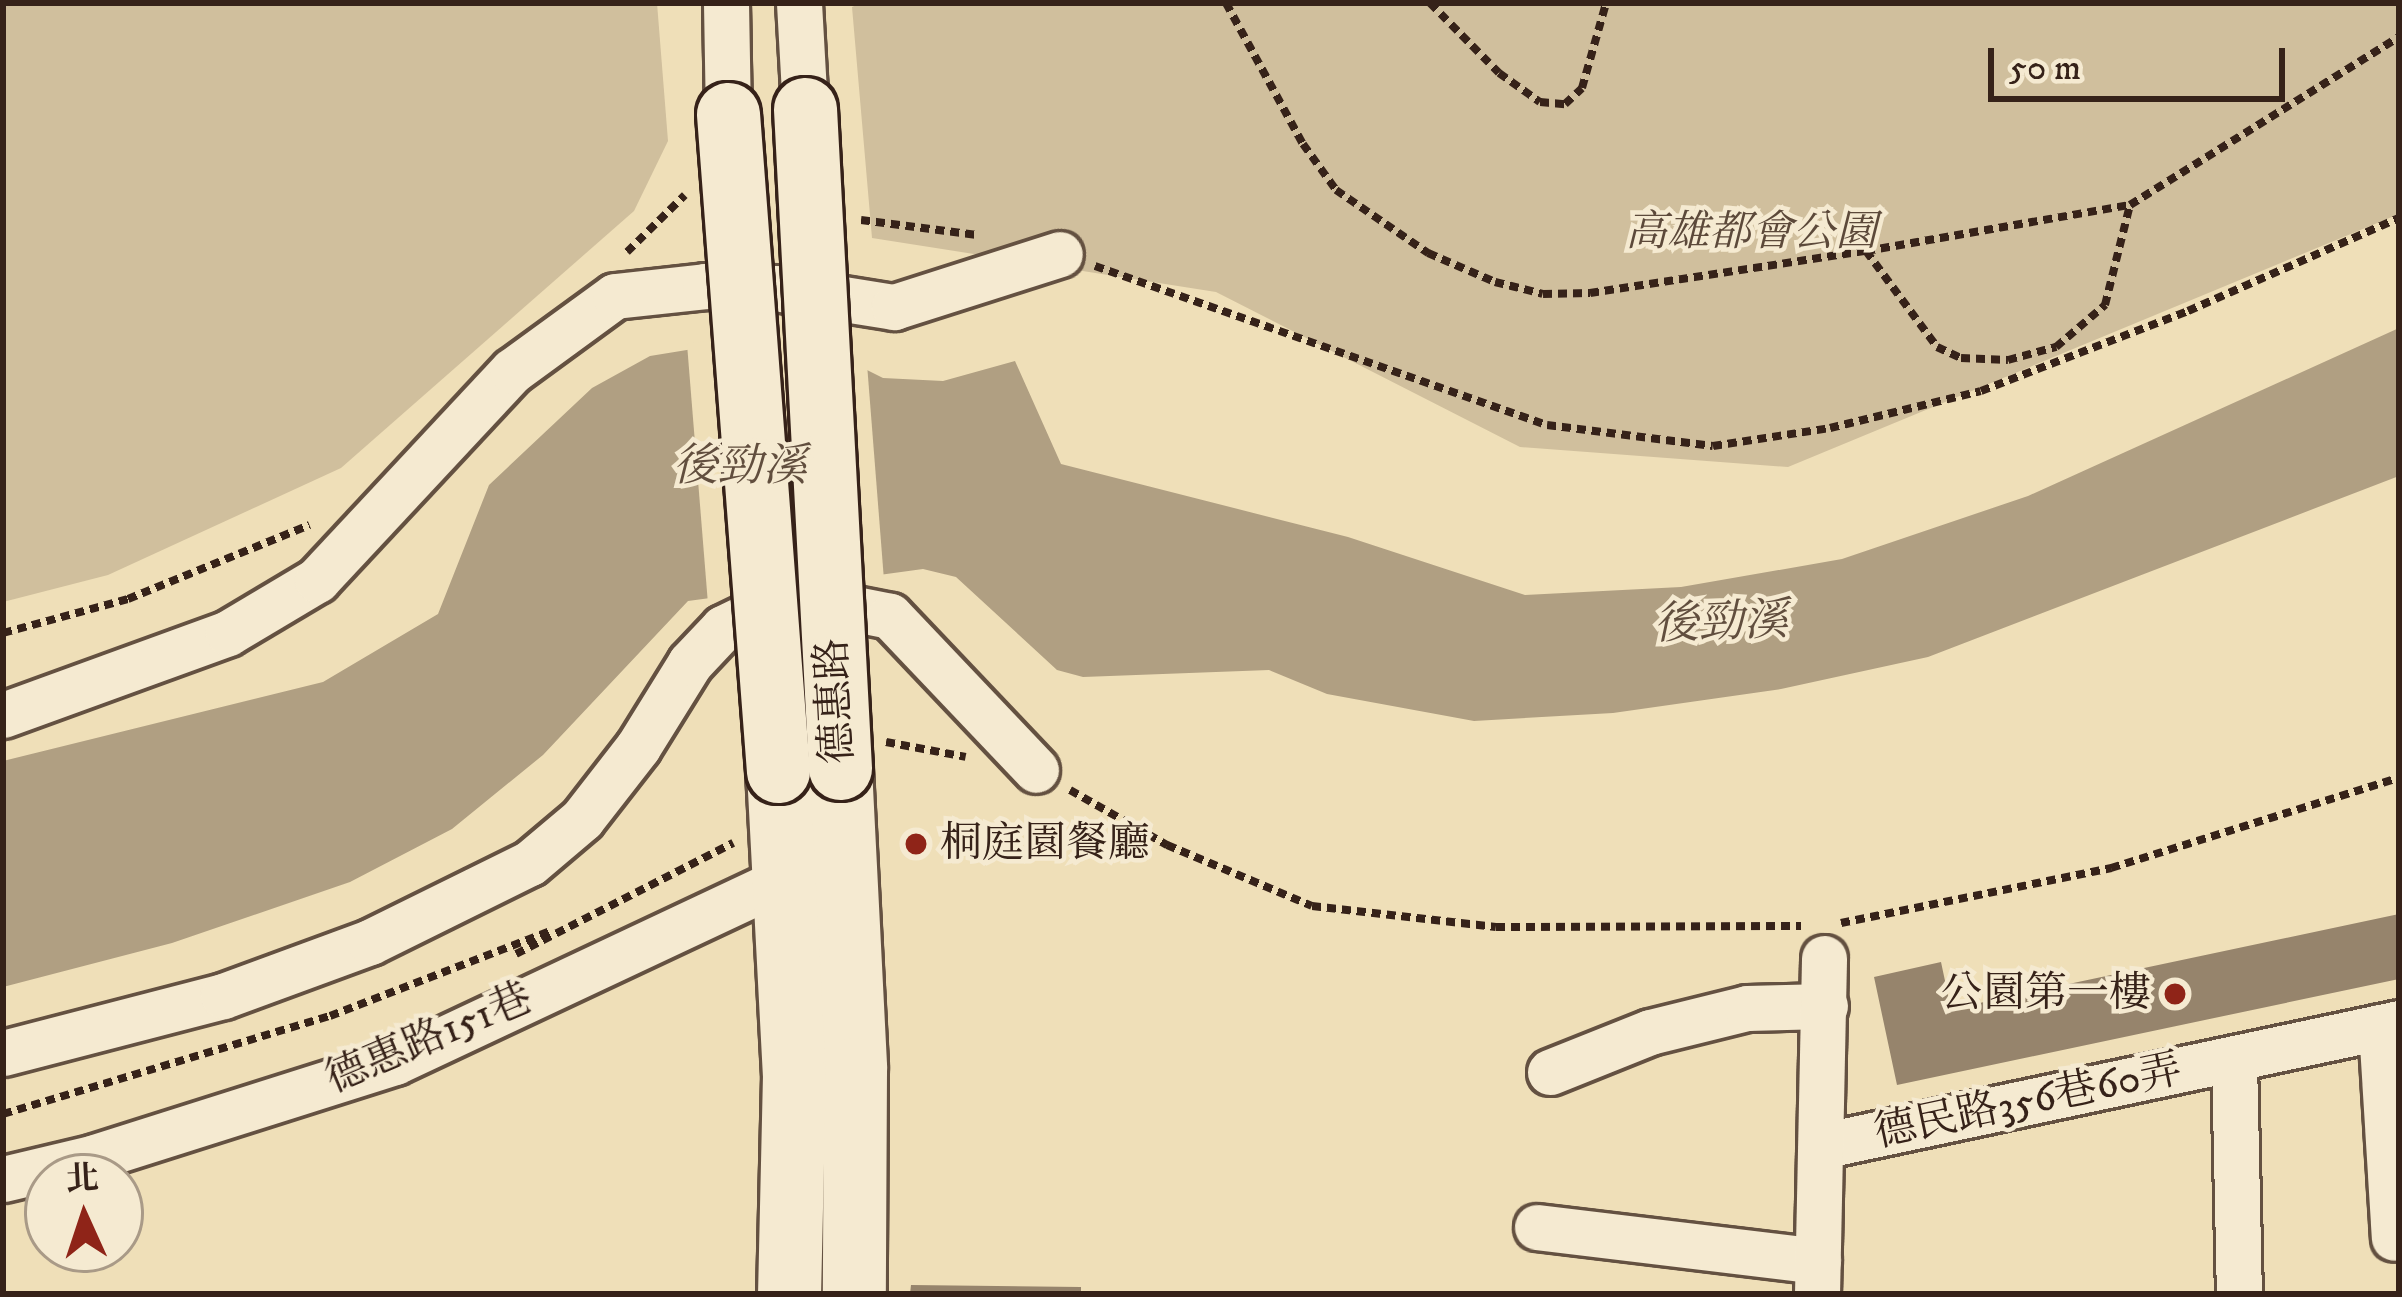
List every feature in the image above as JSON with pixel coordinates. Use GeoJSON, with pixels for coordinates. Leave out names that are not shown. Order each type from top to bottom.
{"type":"FeatureCollection","features":[{"type":"Feature","properties":{"kind":"street"},"geometry":{"type":"LineString","coordinates":[[726,3],[728,114]]}},
{"type":"Feature","properties":{"kind":"street"},"geometry":{"type":"LineString","coordinates":[[799,3],[805,110]]}},
{"type":"Feature","properties":{"kind":"street","name":"德惠路"},"geometry":{"type":"LineString","coordinates":[[805,110],[856,754],[844,877],[855,1070],[854,1294]]}},
{"type":"Feature","properties":{"kind":"street","name":"德惠路"},"geometry":{"type":"LineString","coordinates":[[728,114],[794,1075],[789,1294]]}},
{"type":"Feature","properties":{"kind":"street"},"geometry":{"type":"LineString","coordinates":[[3,716],[228,633],[317,580],[512,371],[615,296],[705,286],[775,288],[894,307],[1060,254]]}},
{"type":"Feature","properties":{"kind":"street"},"geometry":{"type":"LineString","coordinates":[[3,1053],[224,996],[370,942],[530,863],[582,818],[638,747],[690,663],[723,628],[752,614],[820,602],[890,616],[1036,770]]}},
{"type":"Feature","properties":{"kind":"street","name":"德惠路151巷"},"geometry":{"type":"LineString","coordinates":[[3,1179],[95,1157],[394,1062],[780,824],[844,877]]}},
{"type":"Feature","properties":{"kind":"street"},"geometry":{"type":"LineString","coordinates":[[1537,1227],[1818,1278],[1826,942]]}},
{"type":"Feature","properties":{"kind":"street"},"geometry":{"type":"LineString","coordinates":[[1550,1072],[1650,1032],[1747,1007],[1825,1006]]}},
{"type":"Feature","properties":{"kind":"street"},"geometry":{"type":"LineString","coordinates":[[2390,1025],[2394,1238]]}},
{"type":"Feature","properties":{"kind":"street","name":"德民路356巷60弄"},"geometry":{"type":"LineString","coordinates":[[1821,1145],[2390,1025]]}},
{"type":"Feature","properties":{"kind":"street","name":"德民路356巷60弄"},"geometry":{"type":"LineString","coordinates":[[2234,1058],[2239,1294]]}},
{"type":"Feature","properties":{"kind":"path"},"geometry":{"type":"LineString","coordinates":[[1226,3],[1303,144],[1336,190],[1428,253],[1495,282],[1543,294],[1590,292],[1866,251],[2130,205],[2399,37]]}},
{"type":"Feature","properties":{"kind":"path"},"geometry":{"type":"LineString","coordinates":[[1430,3],[1499,73],[1540,102],[1565,104],[1582,88],[1606,3]]}},
{"type":"Feature","properties":{"kind":"path"},"geometry":{"type":"LineString","coordinates":[[621,257],[686,194]]}},
{"type":"Feature","properties":{"kind":"path"},"geometry":{"type":"LineString","coordinates":[[1866,251],[1937,347],[1961,358],[2008,360],[2056,347],[2105,305],[2130,205]]}},
{"type":"Feature","properties":{"kind":"path"},"geometry":{"type":"LineString","coordinates":[[847,218],[980,235]]}},
{"type":"Feature","properties":{"kind":"path"},"geometry":{"type":"LineString","coordinates":[[1060,254],[1547,425],[1712,446],[1830,428],[1982,391],[2188,311],[2399,218]]}},
{"type":"Feature","properties":{"kind":"path"},"geometry":{"type":"LineString","coordinates":[[3,634],[128,599],[320,520]]}},
{"type":"Feature","properties":{"kind":"path"},"geometry":{"type":"LineString","coordinates":[[856,754],[1036,770],[1167,844],[1312,906],[1496,927],[1826,942],[2111,868],[2399,778]]}},
{"type":"Feature","properties":{"kind":"path"},"geometry":{"type":"LineString","coordinates":[[500,963],[780,824]]}},
{"type":"Feature","properties":{"kind":"path"},"geometry":{"type":"LineString","coordinates":[[3,1114],[330,1016],[595,914]]}},
{"type":"Feature","properties":{"kind":"green space"},"geometry":{"type":"Polygon","coordinates":[[[3,3],[657,3],[668,141],[634,211],[341,468],[108,575],[3,602],[3,3]]]}},
{"type":"Feature","properties":{"kind":"green space","name":"高雄都會公園"},"geometry":{"type":"Polygon","coordinates":[[[861,3],[2399,3],[2399,214],[1788,467],[1520,447],[1216,292],[872,238],[852,7],[861,3]]]}},
{"type":"Feature","properties":{"kind":"water","name":"後勁溪"},"geometry":{"type":"Polygon","coordinates":[[[2399,328],[2399,476],[1928,657],[1781,689],[1613,713],[1474,721],[1327,694],[1269,670],[1083,677],[1057,670],[956,577],[923,569],[688,601],[543,755],[452,829],[350,882],[172,943],[3,987],[3,761],[323,682],[438,614],[489,485],[592,388],[650,356],[742,341],[825,349],[883,378],[943,381],[1015,361],[1061,464],[1348,537],[1525,595],[1681,587],[1842,559],[2028,496],[2399,328]]]}},
{"type":"Feature","properties":{"kind":"pier"},"geometry":{"type":"Polygon","coordinates":[[[742,335],[825,343],[867,364],[884,580],[708,604],[687,344],[742,335]]]}},
{"type":"Feature","properties":{"kind":"building","name":"公園第一樓"},"geometry":{"type":"Polygon","coordinates":[[[2399,914],[2399,979],[1897,1085],[1874,977],[1941,962],[1951,1009],[2399,914]]]}},
{"type":"Feature","properties":{"kind":"building"},"geometry":{"type":"Polygon","coordinates":[[[911,1285],[1081,1287],[1081,1294],[910,1294],[911,1285]]]}},
{"type":"Feature","properties":{"kind":"place","name":"桐庭園餐廳"},"geometry":{"type":"Point","coordinates":[916,844]}},
{"type":"Feature","properties":{"kind":"place","name":"公園第一樓"},"geometry":{"type":"Point","coordinates":[2175,994]}}]}
